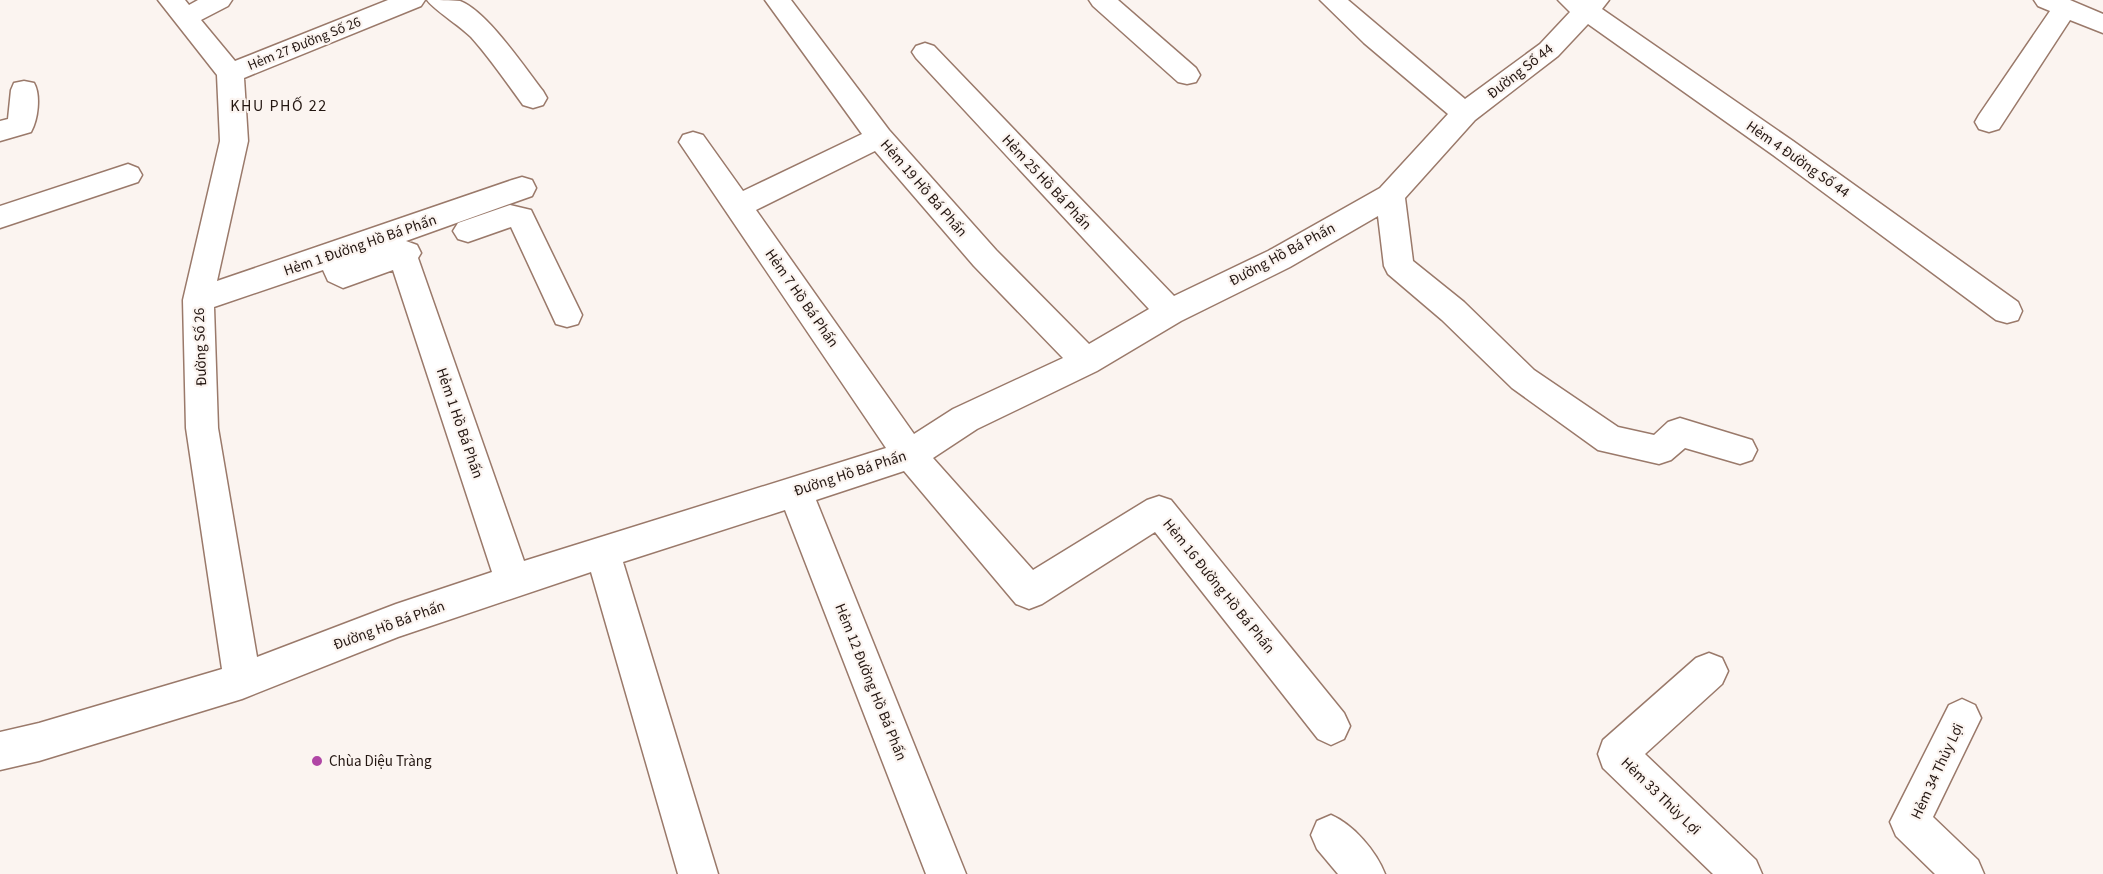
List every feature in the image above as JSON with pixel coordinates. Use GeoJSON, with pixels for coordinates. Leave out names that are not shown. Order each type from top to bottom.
{"type":"FeatureCollection","features":[{"type":"Feature","properties":{"kind":"street"},"geometry":{"type":"LineString","coordinates":[[219,0],[178,9],[230,73]]}},
{"type":"Feature","properties":{"kind":"street","name":"Hẻm 27 Đường Số 26"},"geometry":{"type":"LineString","coordinates":[[230,73],[412,0]]}},
{"type":"Feature","properties":{"kind":"street"},"geometry":{"type":"LineString","coordinates":[[440,0],[461,14],[484,37],[533,98]]}},
{"type":"Feature","properties":{"kind":"street","name":"Hẻm 19 Hồ Bá Phấn"},"geometry":{"type":"LineString","coordinates":[[778,0],[879,137],[985,258],[1086,362]]}},
{"type":"Feature","properties":{"kind":"street"},"geometry":{"type":"LineString","coordinates":[[1102,0],[1187,75]]}},
{"type":"Feature","properties":{"kind":"street"},"geometry":{"type":"LineString","coordinates":[[1333,0],[1373,37],[1466,113]]}},
{"type":"Feature","properties":{"kind":"street","name":"Đường Số 44"},"geometry":{"type":"LineString","coordinates":[[1466,113],[1549,50],[1584,4]]}},
{"type":"Feature","properties":{"kind":"street","name":"Hẻm 4 Đường Số 44"},"geometry":{"type":"LineString","coordinates":[[1584,4],[2007,311]]}},
{"type":"Feature","properties":{"kind":"street"},"geometry":{"type":"LineString","coordinates":[[1989,122],[2056,4],[2103,24]]}},
{"type":"Feature","properties":{"kind":"street","name":"Hẻm 25 Hồ Bá Phấn"},"geometry":{"type":"LineString","coordinates":[[925,52],[1170,312]]}},
{"type":"Feature","properties":{"kind":"street","name":"Đường Số 26"},"geometry":{"type":"LineString","coordinates":[[230,73],[234,141],[198,300],[202,428],[242,681]]}},
{"type":"Feature","properties":{"kind":"street"},"geometry":{"type":"LineString","coordinates":[[0,131],[21,125],[24,90]]}},
{"type":"Feature","properties":{"kind":"street","name":"Đường Hồ Bá Phấn"},"geometry":{"type":"LineString","coordinates":[[0,751],[39,742],[242,681],[396,621],[513,581],[910,454],[965,419],[1086,362],[1170,312],[1279,259],[1389,196],[1466,113]]}},
{"type":"Feature","properties":{"kind":"street"},"geometry":{"type":"LineString","coordinates":[[738,206],[879,137]]}},
{"type":"Feature","properties":{"kind":"street","name":"Hẻm 7 Hồ Bá Phấn"},"geometry":{"type":"LineString","coordinates":[[693,141],[910,454]]}},
{"type":"Feature","properties":{"kind":"street"},"geometry":{"type":"LineString","coordinates":[[0,217],[128,175]]}},
{"type":"Feature","properties":{"kind":"street","name":"Hẻm 1 Đường Hồ Bá Phấn"},"geometry":{"type":"LineString","coordinates":[[198,300],[522,188]]}},
{"type":"Feature","properties":{"kind":"street"},"geometry":{"type":"LineString","coordinates":[[1389,196],[1399,266],[1453,311],[1523,379],[1610,440],[1659,450],[1680,432],[1740,450]]}},
{"type":"Feature","properties":{"kind":"street"},"geometry":{"type":"LineString","coordinates":[[332,255],[339,273],[343,276],[500,219],[518,216],[523,220],[567,315]]}},
{"type":"Feature","properties":{"kind":"street","name":"Hẻm 1 Hồ Bá Phấn"},"geometry":{"type":"LineString","coordinates":[[407,266],[513,581]]}},
{"type":"Feature","properties":{"kind":"street","name":"Hẻm 16 Đường Hồ Bá Phấn"},"geometry":{"type":"LineString","coordinates":[[910,454],[1029,592],[1159,511],[1331,726]]}},
{"type":"Feature","properties":{"kind":"street","name":"Hẻm 12 Đường Hồ Bá Phấn"},"geometry":{"type":"LineString","coordinates":[[795,491],[946,874]]}},
{"type":"Feature","properties":{"kind":"street"},"geometry":{"type":"LineString","coordinates":[[602,551],[698,874]]}},
{"type":"Feature","properties":{"kind":"street","name":"Hẻm 33 Thủy Lợi"},"geometry":{"type":"LineString","coordinates":[[1709,671],[1617,754],[1742,874]]}},
{"type":"Feature","properties":{"kind":"street","name":"Hẻm 34 Thủy Lợi"},"geometry":{"type":"LineString","coordinates":[[1962,718],[1910,822],[1964,874]]}},
{"type":"Feature","properties":{"kind":"street"},"geometry":{"type":"LineString","coordinates":[[1331,835],[1365,874]]}},
{"type":"Feature","properties":{"kind":"place","name":"Chùa Diệu Tràng"},"geometry":{"type":"Point","coordinates":[317,761]}},
{"type":"Feature","properties":{"kind":"district","name":"KHU PHỐ 22"},"geometry":{"type":"Point","coordinates":[279,105]}}]}
